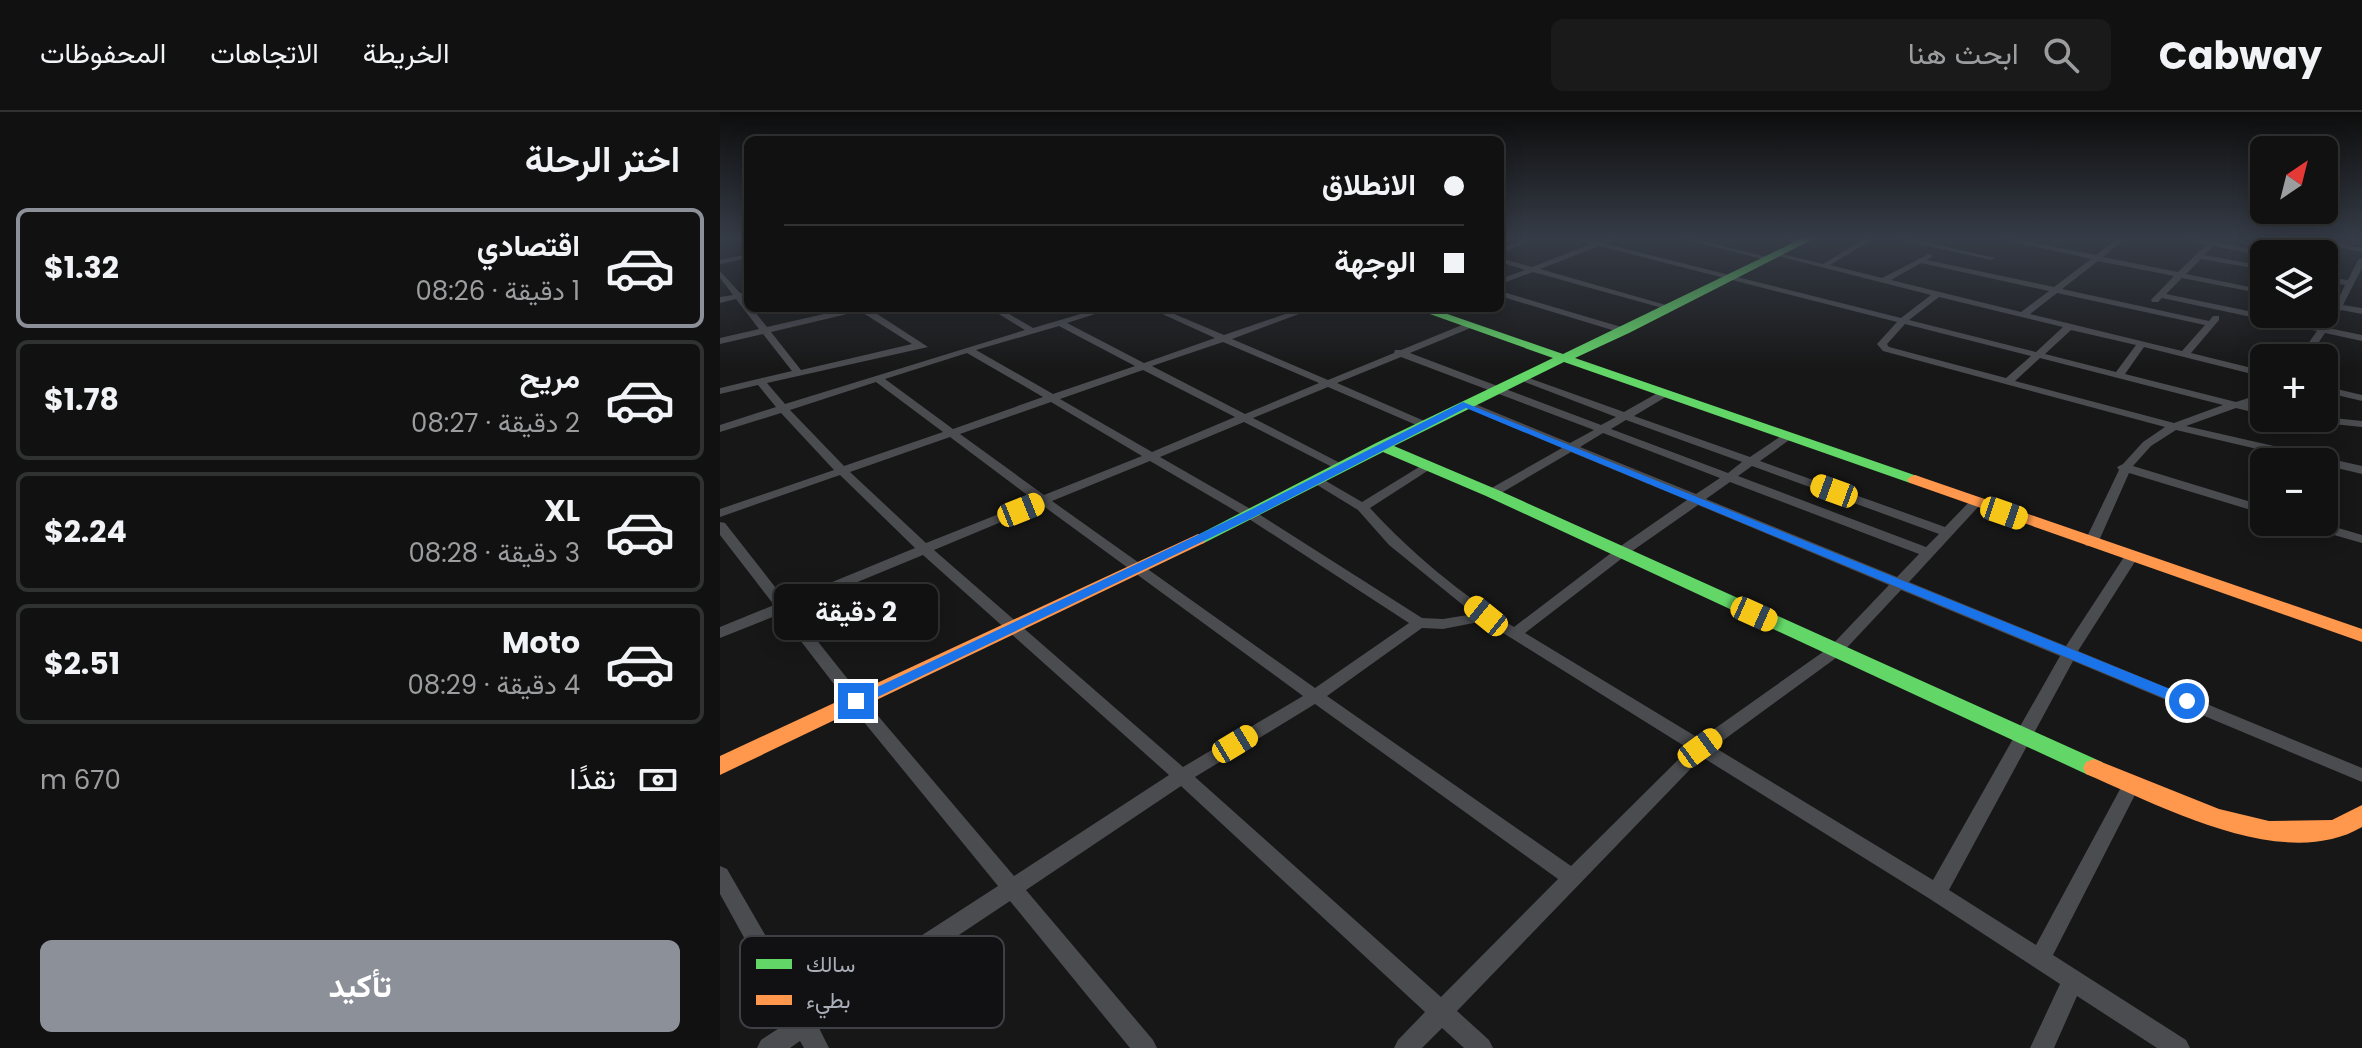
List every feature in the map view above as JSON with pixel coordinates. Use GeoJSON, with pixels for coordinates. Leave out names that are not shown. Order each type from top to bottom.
{"type":"FeatureCollection","features":[{"type":"Feature","properties":{"kind":"main road"},"geometry":{"type":"LineString","coordinates":[[720,766],[1136,569],[1519,378],[1725,282]]}},
{"type":"Feature","properties":{"kind":"main road"},"geometry":{"type":"LineString","coordinates":[[1436,312],[2362,636]]}},
{"type":"Feature","properties":{"kind":"main road"},"geometry":{"type":"LineString","coordinates":[[1381,446],[1492,493],[2131,785],[2215,818],[2269,831],[2336,830],[2362,815]]}},
{"type":"Feature","properties":{"kind":"street"},"geometry":{"type":"LineString","coordinates":[[1573,282],[1670,309]]}},
{"type":"Feature","properties":{"kind":"street"},"geometry":{"type":"LineString","coordinates":[[1748,282],[1905,319],[2250,409]]}},
{"type":"Feature","properties":{"kind":"street"},"geometry":{"type":"LineString","coordinates":[[1886,282],[2250,370]]}},
{"type":"Feature","properties":{"kind":"street"},"geometry":{"type":"LineString","coordinates":[[2016,282],[2211,324]]}},
{"type":"Feature","properties":{"kind":"street"},"geometry":{"type":"LineString","coordinates":[[2023,315],[2065,282]]}},
{"type":"Feature","properties":{"kind":"street"},"geometry":{"type":"LineString","coordinates":[[2145,310],[2172,282]]}},
{"type":"Feature","properties":{"kind":"street"},"geometry":{"type":"LineString","coordinates":[[2212,282],[2250,289]]}},
{"type":"Feature","properties":{"kind":"street"},"geometry":{"type":"LineString","coordinates":[[2341,282],[2349,283],[2338,307],[2362,311]]}},
{"type":"Feature","properties":{"kind":"street"},"geometry":{"type":"LineString","coordinates":[[1939,293],[1905,319],[1882,344],[1886,349],[2172,426],[2362,470]]}},
{"type":"Feature","properties":{"kind":"street"},"geometry":{"type":"LineString","coordinates":[[1504,294],[1625,331]]}},
{"type":"Feature","properties":{"kind":"street"},"geometry":{"type":"LineString","coordinates":[[720,300],[743,295]]}},
{"type":"Feature","properties":{"kind":"street"},"geometry":{"type":"LineString","coordinates":[[2159,295],[2362,338]]}},
{"type":"Feature","properties":{"kind":"street"},"geometry":{"type":"LineString","coordinates":[[2185,354],[2223,309]]}},
{"type":"Feature","properties":{"kind":"street"},"geometry":{"type":"LineString","coordinates":[[753,312],[799,374]]}},
{"type":"Feature","properties":{"kind":"street"},"geometry":{"type":"LineString","coordinates":[[720,341],[845,312]]}},
{"type":"Feature","properties":{"kind":"street"},"geometry":{"type":"LineString","coordinates":[[868,312],[942,357]]}},
{"type":"Feature","properties":{"kind":"street"},"geometry":{"type":"LineString","coordinates":[[1000,312],[1031,330]]}},
{"type":"Feature","properties":{"kind":"street"},"geometry":{"type":"LineString","coordinates":[[720,429],[1087,312]]}},
{"type":"Feature","properties":{"kind":"street"},"geometry":{"type":"LineString","coordinates":[[1162,312],[1425,425]]}},
{"type":"Feature","properties":{"kind":"street"},"geometry":{"type":"LineString","coordinates":[[720,513],[1300,312]]}},
{"type":"Feature","properties":{"kind":"street"},"geometry":{"type":"LineString","coordinates":[[1058,322],[1340,467]]}},
{"type":"Feature","properties":{"kind":"street"},"geometry":{"type":"LineString","coordinates":[[720,633],[1470,325]]}},
{"type":"Feature","properties":{"kind":"street"},"geometry":{"type":"LineString","coordinates":[[2008,382],[2070,326]]}},
{"type":"Feature","properties":{"kind":"street"},"geometry":{"type":"LineString","coordinates":[[2313,344],[2323,330]]}},
{"type":"Feature","properties":{"kind":"street"},"geometry":{"type":"LineString","coordinates":[[2118,376],[2142,344]]}},
{"type":"Feature","properties":{"kind":"street"},"geometry":{"type":"LineString","coordinates":[[720,391],[920,345]]}},
{"type":"Feature","properties":{"kind":"street"},"geometry":{"type":"LineString","coordinates":[[968,349],[1250,514],[1419,623],[1443,624],[1486,616]]}},
{"type":"Feature","properties":{"kind":"street"},"geometry":{"type":"LineString","coordinates":[[1398,352],[1927,552]]}},
{"type":"Feature","properties":{"kind":"street"},"geometry":{"type":"LineString","coordinates":[[877,378],[1136,569],[1574,879]]}},
{"type":"Feature","properties":{"kind":"street"},"geometry":{"type":"LineString","coordinates":[[1519,378],[1946,532]]}},
{"type":"Feature","properties":{"kind":"street"},"geometry":{"type":"LineString","coordinates":[[760,382],[842,472],[925,549],[1182,776],[1481,1048]]}},
{"type":"Feature","properties":{"kind":"street"},"geometry":{"type":"LineString","coordinates":[[2338,392],[2362,398]]}},
{"type":"Feature","properties":{"kind":"street"},"geometry":{"type":"LineString","coordinates":[[1492,493],[1665,393]]}},
{"type":"Feature","properties":{"kind":"street"},"geometry":{"type":"LineString","coordinates":[[2091,543],[2123,467],[2142,447],[2172,426],[2250,401]]}},
{"type":"Feature","properties":{"kind":"street"},"geometry":{"type":"LineString","coordinates":[[1466,404],[2362,775]]}},
{"type":"Feature","properties":{"kind":"street"},"geometry":{"type":"LineString","coordinates":[[2338,422],[2362,424]]}},
{"type":"Feature","properties":{"kind":"street"},"geometry":{"type":"LineString","coordinates":[[1516,633],[1620,553],[1788,436]]}},
{"type":"Feature","properties":{"kind":"street"},"geometry":{"type":"LineString","coordinates":[[1362,507],[1428,466]]}},
{"type":"Feature","properties":{"kind":"street"},"geometry":{"type":"LineString","coordinates":[[2123,467],[2250,506]]}},
{"type":"Feature","properties":{"kind":"street"},"geometry":{"type":"LineString","coordinates":[[1315,480],[1362,507],[1394,542],[1486,616],[1937,893],[2178,1048]]}},
{"type":"Feature","properties":{"kind":"street"},"geometry":{"type":"LineString","coordinates":[[1406,1048],[1700,748],[1835,651],[1975,503]]}},
{"type":"Feature","properties":{"kind":"street"},"geometry":{"type":"LineString","coordinates":[[720,526],[786,606],[856,701],[1145,1048]]}},
{"type":"Feature","properties":{"kind":"street"},"geometry":{"type":"LineString","coordinates":[[2338,532],[2362,539]]}},
{"type":"Feature","properties":{"kind":"street"},"geometry":{"type":"LineString","coordinates":[[1937,893],[2070,652],[2131,557]]}},
{"type":"Feature","properties":{"kind":"street"},"geometry":{"type":"LineString","coordinates":[[938,936],[1182,776],[1315,696],[1419,623]]}},
{"type":"Feature","properties":{"kind":"street"},"geometry":{"type":"LineString","coordinates":[[2039,960],[2131,785]]}},
{"type":"Feature","properties":{"kind":"street"},"geometry":{"type":"LineString","coordinates":[[720,875],[755,936]]}},
{"type":"Feature","properties":{"kind":"street"},"geometry":{"type":"LineString","coordinates":[[2042,1048],[2072,982]]}},
{"type":"Feature","properties":{"kind":"street"},"geometry":{"type":"LineString","coordinates":[[769,1048],[800,1028]]}},
{"type":"Feature","properties":{"kind":"street"},"geometry":{"type":"LineString","coordinates":[[808,1028],[817,1048]]}},
{"type":"Feature","properties":{"kind":"traffic: fast"},"geometry":{"type":"LineString","coordinates":[[1198,539],[1519,378],[1625,331],[1724,282]]}},
{"type":"Feature","properties":{"kind":"traffic: fast"},"geometry":{"type":"LineString","coordinates":[[1431,312],[1915,480]]}},
{"type":"Feature","properties":{"kind":"traffic: fast"},"geometry":{"type":"LineString","coordinates":[[1381,446],[1492,493],[2094,768]]}},
{"type":"Feature","properties":{"kind":"traffic: slow"},"geometry":{"type":"LineString","coordinates":[[1915,480],[2362,636]]}},
{"type":"Feature","properties":{"kind":"traffic: slow"},"geometry":{"type":"LineString","coordinates":[[720,766],[1198,539]]}},
{"type":"Feature","properties":{"kind":"traffic: slow"},"geometry":{"type":"LineString","coordinates":[[2094,768],[2215,818],[2269,831],[2336,830],[2362,815]]}},
{"type":"Feature","properties":{"kind":"route"},"geometry":{"type":"LineString","coordinates":[[856,701],[1250,514],[1466,404],[2187,701]]}}]}
